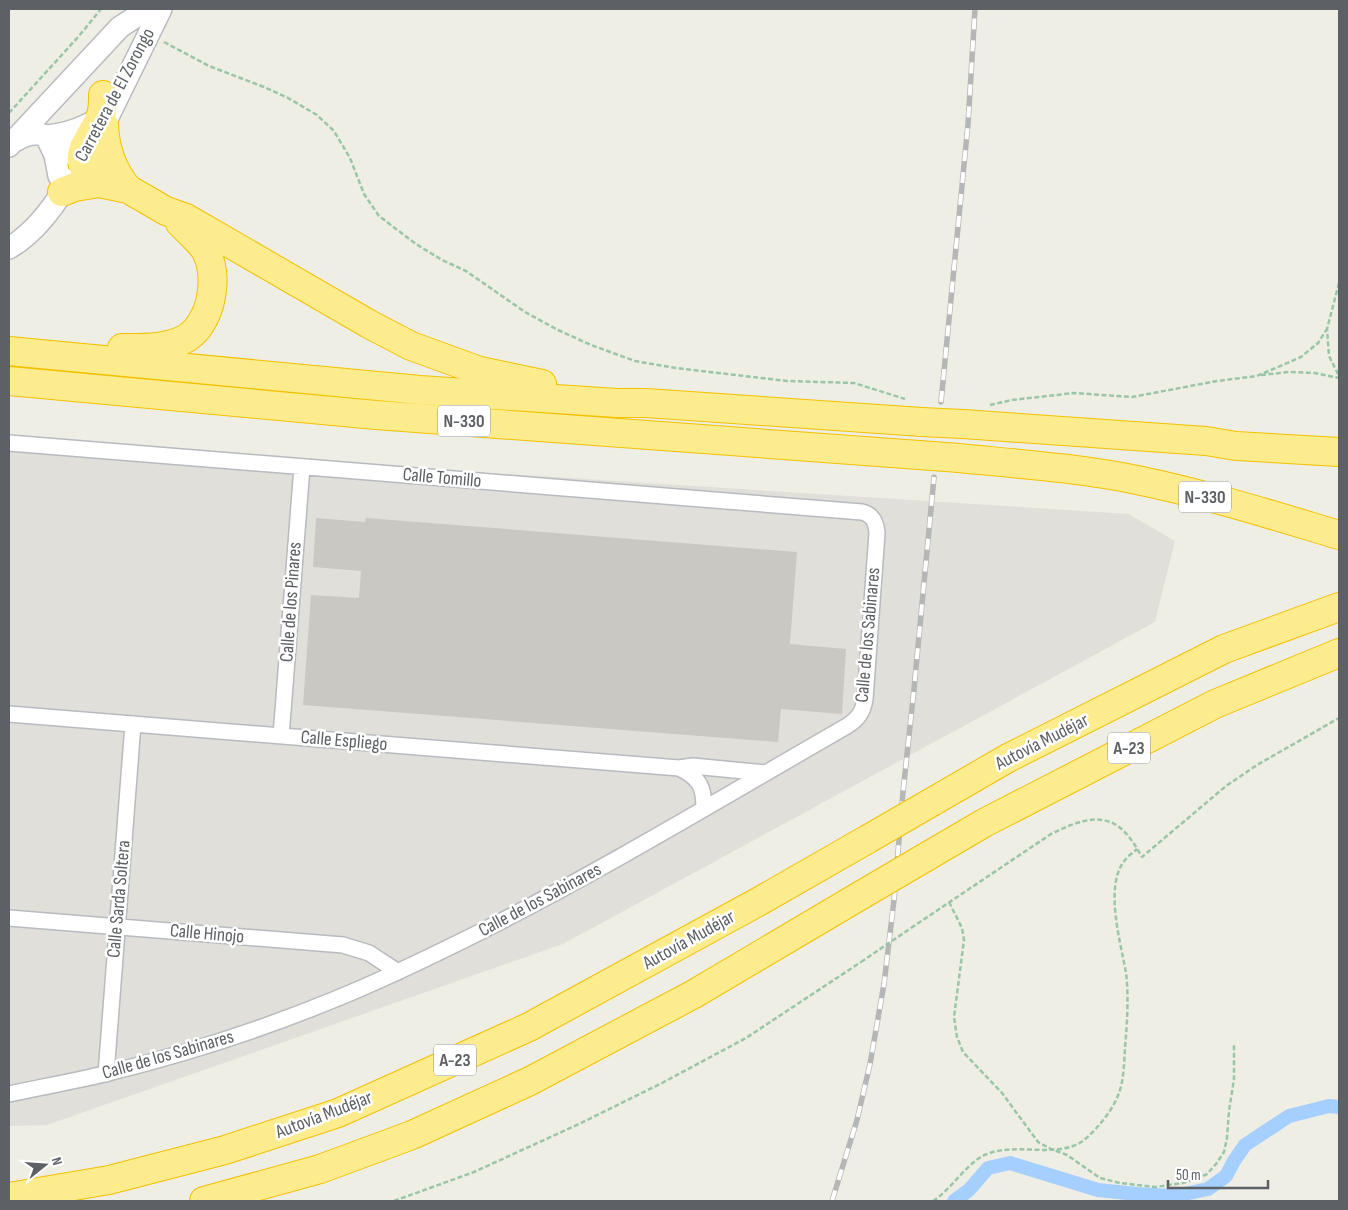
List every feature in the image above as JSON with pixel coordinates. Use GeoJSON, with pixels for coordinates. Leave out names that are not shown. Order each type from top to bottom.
{"type":"FeatureCollection","features":[{"type":"Feature","properties":{"kind":"highway"},"geometry":{"type":"LineString","coordinates":[[69,171],[84,148],[102,113],[104,95]]}},
{"type":"Feature","properties":{"kind":"highway"},"geometry":{"type":"LineString","coordinates":[[96,125],[108,150],[115,183]]}},
{"type":"Feature","properties":{"kind":"highway"},"geometry":{"type":"LineString","coordinates":[[69,171],[94,164],[115,183],[166,211],[186,218],[369,324],[411,346],[488,372],[541,384],[616,394],[646,403]]}},
{"type":"Feature","properties":{"kind":"highway"},"geometry":{"type":"LineString","coordinates":[[69,171],[76,187],[115,183]]}},
{"type":"Feature","properties":{"kind":"highway"},"geometry":{"type":"LineString","coordinates":[[9,350],[37,343],[106,348],[146,348],[184,340],[204,318],[209,306],[212,291],[212,272],[204,248],[166,211]]}},
{"type":"Feature","properties":{"kind":"highway","name":"N-330"},"geometry":{"type":"LineString","coordinates":[[9,350],[420,390],[617,403],[917,412],[963,424],[1206,441],[1236,446],[1339,452]]}},
{"type":"Feature","properties":{"kind":"highway","name":"N-330"},"geometry":{"type":"LineString","coordinates":[[11,382],[376,415],[959,458],[1059,468],[1138,480],[1231,503],[1339,535]]}},
{"type":"Feature","properties":{"kind":"highway"},"geometry":{"type":"LineString","coordinates":[[1206,441],[1235,435],[1301,439],[1339,438]]}},
{"type":"Feature","properties":{"kind":"highway","name":"Autovía Mudéjar"},"geometry":{"type":"LineString","coordinates":[[9,1197],[109,1180],[225,1150],[338,1112],[529,1028],[758,902],[1008,758],[1224,649],[1339,607]]}},
{"type":"Feature","properties":{"kind":"highway","name":"A-23"},"geometry":{"type":"LineString","coordinates":[[204,1201],[320,1169],[394,1142],[513,1088],[694,994],[984,823],[1215,704],[1339,653]]}},
{"type":"Feature","properties":{"kind":"street","name":"Carretera de El Zorongo"},"geometry":{"type":"LineString","coordinates":[[9,248],[22,239],[43,217],[148,34],[151,9]]}},
{"type":"Feature","properties":{"kind":"street","name":"Carretera de El Zorongo"},"geometry":{"type":"LineString","coordinates":[[96,125],[104,95],[151,9]]}},
{"type":"Feature","properties":{"kind":"street"},"geometry":{"type":"LineString","coordinates":[[12,144],[120,27],[151,9]]}},
{"type":"Feature","properties":{"kind":"street"},"geometry":{"type":"LineString","coordinates":[[46,136],[68,133],[96,125]]}},
{"type":"Feature","properties":{"kind":"street"},"geometry":{"type":"LineString","coordinates":[[12,144],[21,136],[29,134],[36,133],[46,136],[66,148],[69,171]]}},
{"type":"Feature","properties":{"kind":"street","name":"Calle Tomillo"},"geometry":{"type":"LineString","coordinates":[[9,443],[852,511],[868,514],[873,518]]}},
{"type":"Feature","properties":{"kind":"street","name":"Calle de los Pinares"},"geometry":{"type":"LineString","coordinates":[[281,736],[302,467]]}},
{"type":"Feature","properties":{"kind":"street","name":"Calle de los Sabinares"},"geometry":{"type":"LineString","coordinates":[[9,1094],[106,1074],[167,1058],[333,1000],[398,972],[542,900],[626,854],[847,726],[858,718],[865,700],[877,533],[873,518]]}},
{"type":"Feature","properties":{"kind":"street","name":"Calle Espliego"},"geometry":{"type":"LineString","coordinates":[[9,714],[680,768],[693,766],[764,774]]}},
{"type":"Feature","properties":{"kind":"street","name":"Calle Sarda Soltera"},"geometry":{"type":"LineString","coordinates":[[106,1074],[133,724]]}},
{"type":"Feature","properties":{"kind":"street"},"geometry":{"type":"LineString","coordinates":[[680,768],[695,777],[700,783],[704,795],[704,809]]}},
{"type":"Feature","properties":{"kind":"street","name":"Calle Hinojo"},"geometry":{"type":"LineString","coordinates":[[9,918],[343,945],[369,953],[398,972]]}},
{"type":"Feature","properties":{"kind":"path"},"geometry":{"type":"LineString","coordinates":[[9,113],[101,9]]}},
{"type":"Feature","properties":{"kind":"path"},"geometry":{"type":"LineString","coordinates":[[148,34],[209,66],[288,98],[317,115],[334,131],[350,158],[364,194],[379,216],[416,244],[442,260],[466,270],[525,312],[558,330],[591,345],[635,361],[676,368],[787,381],[854,383],[917,412]]}},
{"type":"Feature","properties":{"kind":"path"},"geometry":{"type":"LineString","coordinates":[[1257,376],[1302,357],[1318,344],[1327,329],[1339,283]]}},
{"type":"Feature","properties":{"kind":"path"},"geometry":{"type":"LineString","coordinates":[[1327,329],[1329,356],[1339,377]]}},
{"type":"Feature","properties":{"kind":"path"},"geometry":{"type":"LineString","coordinates":[[983,406],[1012,400],[1074,393],[1132,396],[1216,381],[1289,372],[1315,373],[1339,377]]}},
{"type":"Feature","properties":{"kind":"path"},"geometry":{"type":"LineString","coordinates":[[394,1201],[474,1172],[579,1124],[662,1083],[746,1038],[1051,834],[1075,823],[1088,820],[1110,822],[1129,836],[1142,857],[1226,786],[1257,765],[1339,718]]}},
{"type":"Feature","properties":{"kind":"path"},"geometry":{"type":"LineString","coordinates":[[933,1201],[942,1195],[973,1162],[986,1154],[1003,1150],[1068,1148],[1083,1141],[1099,1125],[1111,1108],[1120,1089],[1124,1065],[1127,997],[1126,974],[1115,913],[1116,880],[1125,860],[1137,849]]}},
{"type":"Feature","properties":{"kind":"path"},"geometry":{"type":"LineString","coordinates":[[949,902],[962,928],[964,940],[954,1017],[956,1037],[963,1052],[1002,1093],[1038,1142],[1067,1155],[1100,1178],[1120,1183],[1155,1187],[1171,1186],[1207,1174],[1224,1152],[1227,1138],[1234,1079],[1234,1045]]}},
{"type":"Feature","properties":{"kind":"shaded area"},"geometry":{"type":"Polygon","coordinates":[[[9,442],[1129,514],[1175,541],[1155,622],[563,944],[47,1125],[9,1126],[9,442]]]}},
{"type":"Feature","properties":{"kind":"building"},"geometry":{"type":"Polygon","coordinates":[[[316,518],[365,522],[366,518],[797,552],[790,644],[846,649],[842,714],[781,709],[778,742],[303,705],[311,595],[359,598],[361,571],[313,567],[316,518]]]}},
{"type":"Feature","properties":{"kind":"waterway"},"geometry":{"type":"LineString","coordinates":[[954,1201],[969,1190],[988,1168],[1010,1163],[1098,1190],[1175,1196],[1208,1189],[1226,1176],[1245,1145],[1289,1116],[1329,1106],[1339,1107]]}},
{"type":"Feature","properties":{"kind":"railway"},"geometry":{"type":"LineString","coordinates":[[941,402],[968,124],[975,9]]}},
{"type":"Feature","properties":{"kind":"railway"},"geometry":{"type":"LineString","coordinates":[[832,1201],[857,1120],[870,1064],[884,984],[894,900],[934,477]]}}]}
